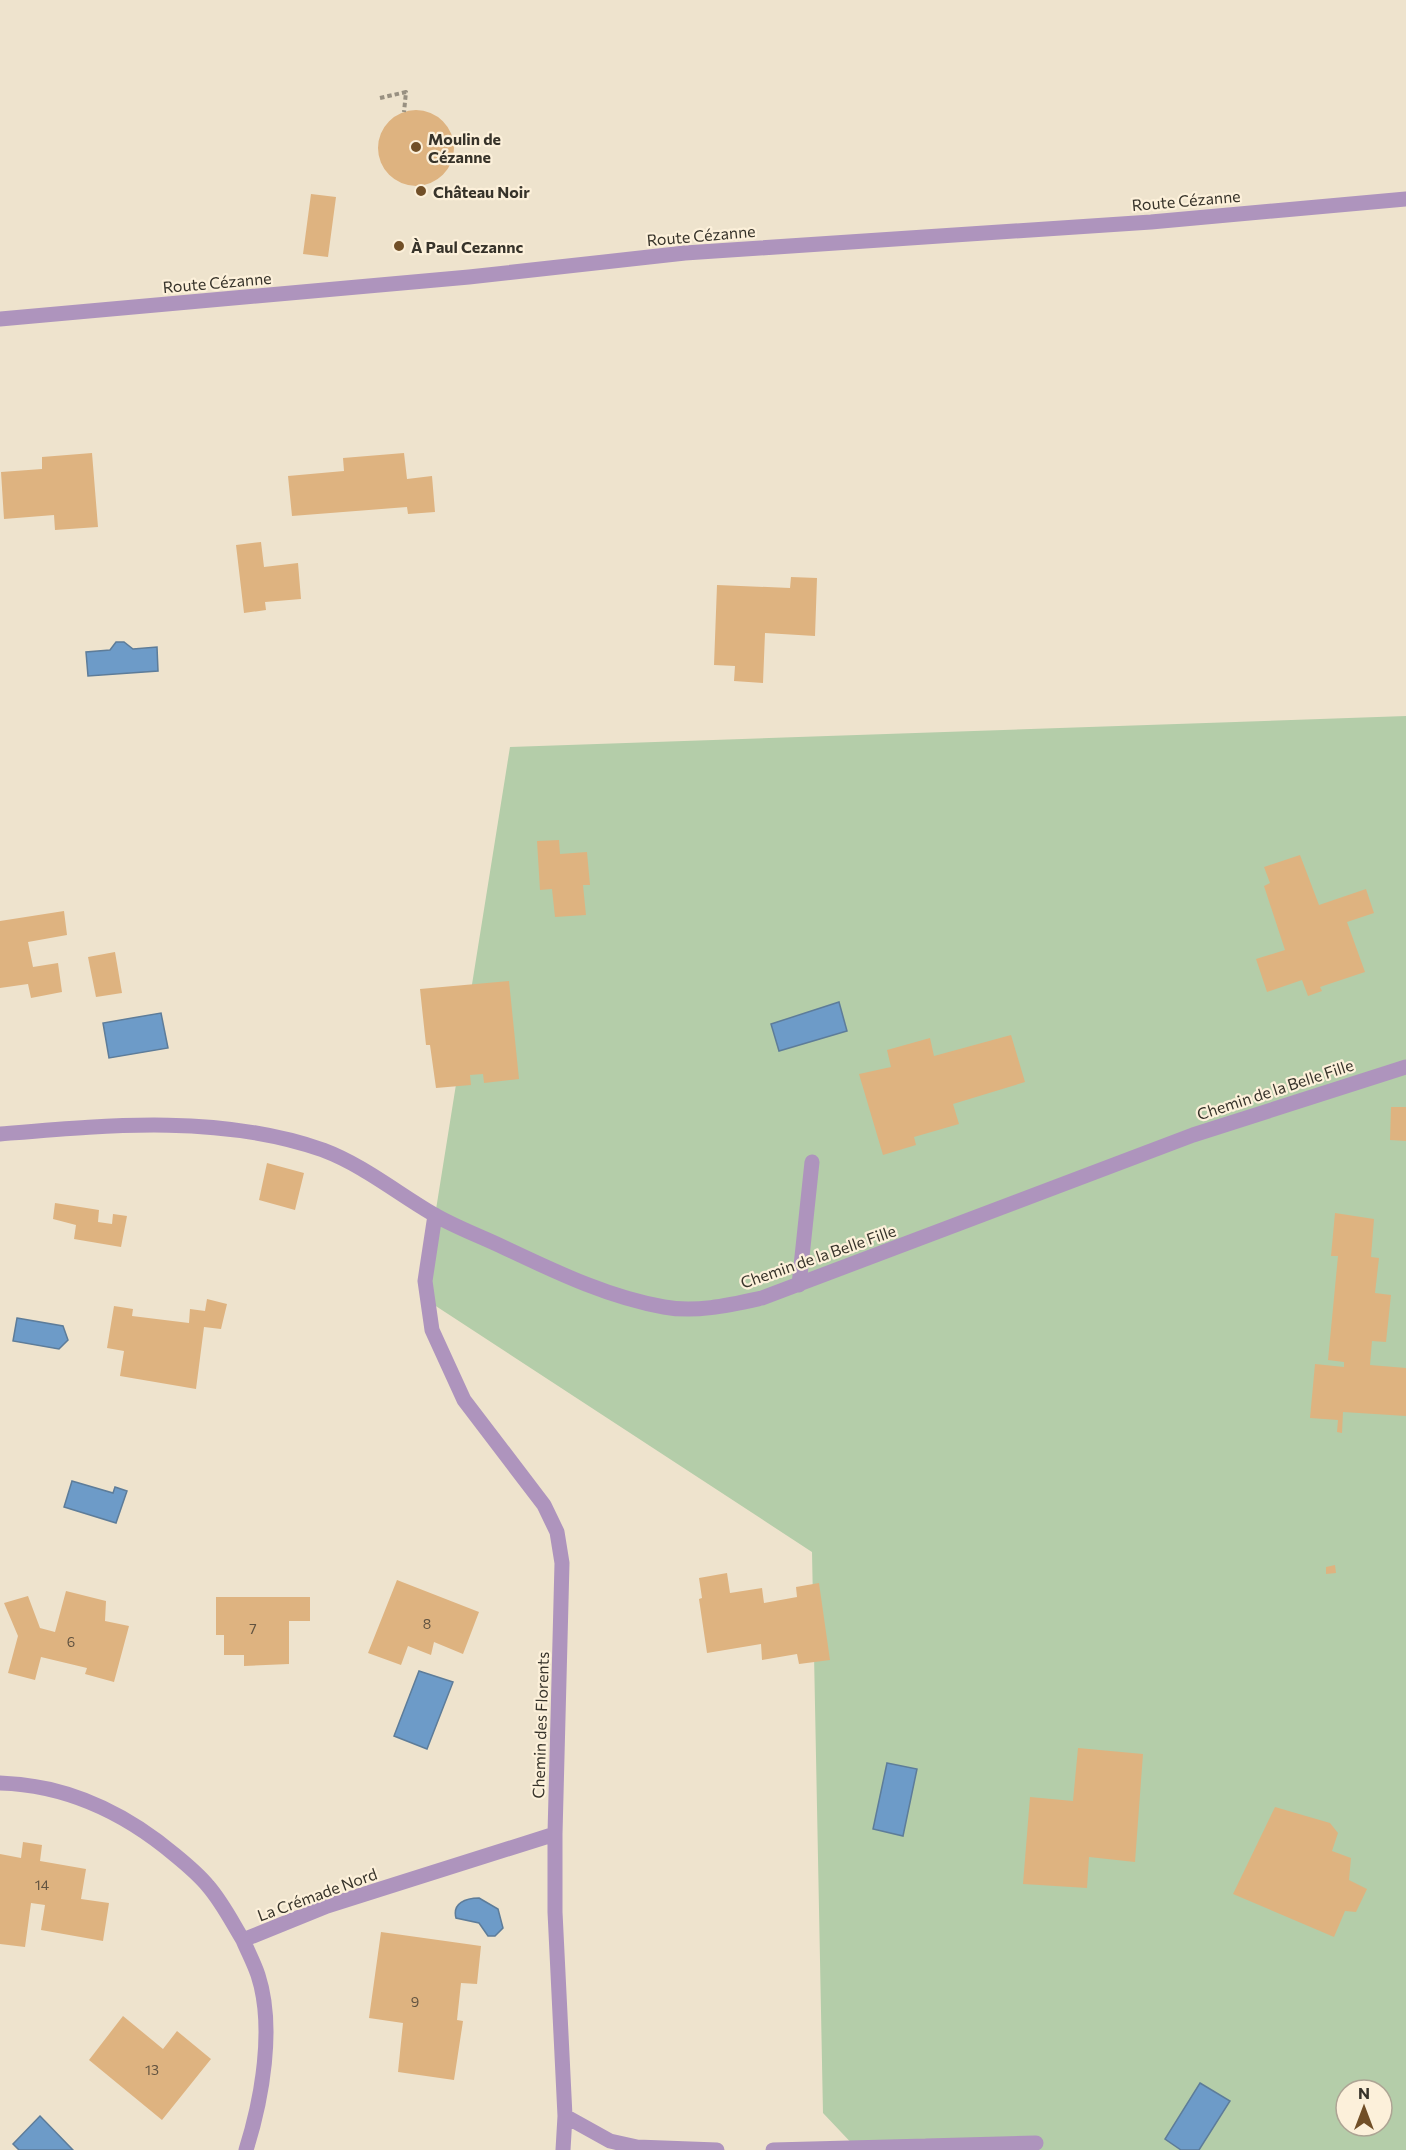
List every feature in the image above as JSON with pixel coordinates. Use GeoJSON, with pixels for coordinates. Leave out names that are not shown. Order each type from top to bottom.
{"type":"FeatureCollection","features":[{"type":"Feature","properties":{"kind":"street","name":"Route Cézanne"},"geometry":{"type":"LineString","coordinates":[[0,319],[469,277],[686,253],[1151,222],[1406,199]]}},
{"type":"Feature","properties":{"kind":"street","name":"Chemin de la Belle Fille"},"geometry":{"type":"LineString","coordinates":[[0,1134],[103,1125],[157,1124],[239,1131],[282,1138],[324,1151],[356,1166],[435,1215],[576,1281],[665,1308],[713,1308],[762,1298],[1193,1135],[1406,1067]]}},
{"type":"Feature","properties":{"kind":"street"},"geometry":{"type":"LineString","coordinates":[[799,1285],[812,1162]]}},
{"type":"Feature","properties":{"kind":"street","name":"Chemin des Florents"},"geometry":{"type":"LineString","coordinates":[[435,1215],[425,1281],[432,1330],[464,1400],[544,1505],[557,1532],[562,1563],[555,1912],[565,2116],[563,2150]]}},
{"type":"Feature","properties":{"kind":"street","name":"La Crémade Nord"},"geometry":{"type":"LineString","coordinates":[[0,1783],[26,1784],[62,1792],[126,1818],[149,1833],[208,1885],[243,1940],[327,1906],[555,1834]]}},
{"type":"Feature","properties":{"kind":"street"},"geometry":{"type":"LineString","coordinates":[[243,1940],[258,1977],[264,2018],[261,2086],[255,2122],[246,2150]]}},
{"type":"Feature","properties":{"kind":"street"},"geometry":{"type":"LineString","coordinates":[[565,2116],[610,2141],[637,2147],[717,2150]]}},
{"type":"Feature","properties":{"kind":"street"},"geometry":{"type":"LineString","coordinates":[[773,2150],[929,2148],[1036,2143]]}},
{"type":"Feature","properties":{"kind":"path"},"geometry":{"type":"LineString","coordinates":[[380,98],[406,92],[404,112]]}},
{"type":"Feature","properties":{"kind":"green space"},"geometry":{"type":"Polygon","coordinates":[[[1406,716],[1406,2150],[858,2150],[823,2113],[812,1552],[422,1297],[510,747],[1406,716]]]}},
{"type":"Feature","properties":{"kind":"water"},"geometry":{"type":"Polygon","coordinates":[[[116,642],[124,642],[133,649],[157,647],[158,671],[88,676],[86,652],[110,650],[116,642]]]}},
{"type":"Feature","properties":{"kind":"water"},"geometry":{"type":"Polygon","coordinates":[[[839,1002],[847,1031],[779,1051],[771,1024],[839,1002]]]}},
{"type":"Feature","properties":{"kind":"water"},"geometry":{"type":"Polygon","coordinates":[[[161,1013],[168,1048],[109,1058],[103,1023],[161,1013]]]}},
{"type":"Feature","properties":{"kind":"water"},"geometry":{"type":"Polygon","coordinates":[[[17,1318],[63,1326],[68,1340],[59,1349],[13,1341],[17,1318]]]}},
{"type":"Feature","properties":{"kind":"water"},"geometry":{"type":"Polygon","coordinates":[[[72,1481],[113,1493],[115,1487],[127,1491],[116,1523],[64,1507],[72,1481]]]}},
{"type":"Feature","properties":{"kind":"water"},"geometry":{"type":"Polygon","coordinates":[[[419,1671],[453,1682],[427,1749],[394,1736],[419,1671]]]}},
{"type":"Feature","properties":{"kind":"water"},"geometry":{"type":"Polygon","coordinates":[[[887,1763],[917,1769],[903,1836],[873,1829],[887,1763]]]}},
{"type":"Feature","properties":{"kind":"water"},"geometry":{"type":"Polygon","coordinates":[[[479,1898],[498,1909],[503,1928],[495,1936],[488,1936],[479,1923],[456,1918],[456,1909],[461,1902],[479,1898]]]}},
{"type":"Feature","properties":{"kind":"water"},"geometry":{"type":"Polygon","coordinates":[[[1200,2083],[1230,2101],[1199,2150],[1181,2150],[1165,2139],[1200,2083]]]}},
{"type":"Feature","properties":{"kind":"water"},"geometry":{"type":"Polygon","coordinates":[[[40,2116],[73,2150],[19,2150],[13,2144],[40,2116]]]}},
{"type":"Feature","properties":{"kind":"building","name":"Moulin de Cézanne"},"geometry":{"type":"Polygon","coordinates":[[[416,110],[430,113],[443,121],[451,134],[454,148],[451,162],[443,175],[430,183],[416,186],[402,183],[389,175],[381,162],[378,148],[381,134],[389,121],[402,113],[416,110]]]}},
{"type":"Feature","properties":{"kind":"building"},"geometry":{"type":"Polygon","coordinates":[[[311,194],[336,197],[328,257],[303,254],[311,194]]]}},
{"type":"Feature","properties":{"kind":"building"},"geometry":{"type":"Polygon","coordinates":[[[92,453],[98,527],[55,530],[54,515],[4,519],[1,472],[42,469],[42,457],[92,453]]]}},
{"type":"Feature","properties":{"kind":"building"},"geometry":{"type":"Polygon","coordinates":[[[404,453],[407,479],[432,476],[435,512],[408,514],[407,507],[292,516],[288,476],[344,471],[343,458],[404,453]]]}},
{"type":"Feature","properties":{"kind":"building"},"geometry":{"type":"Polygon","coordinates":[[[261,542],[264,567],[298,563],[301,599],[265,602],[266,610],[244,613],[236,545],[261,542]]]}},
{"type":"Feature","properties":{"kind":"building"},"geometry":{"type":"Polygon","coordinates":[[[791,577],[817,578],[815,636],[765,633],[763,683],[734,681],[735,666],[714,665],[717,585],[790,588],[791,577]]]}},
{"type":"Feature","properties":{"kind":"building"},"geometry":{"type":"Polygon","coordinates":[[[559,840],[560,854],[587,852],[590,885],[583,885],[586,915],[555,917],[552,889],[540,890],[537,841],[559,840]]]}},
{"type":"Feature","properties":{"kind":"building"},"geometry":{"type":"Polygon","coordinates":[[[1300,855],[1319,905],[1366,889],[1374,913],[1347,922],[1365,972],[1320,987],[1322,991],[1308,996],[1302,980],[1267,992],[1256,959],[1285,950],[1264,886],[1270,883],[1264,867],[1300,855]]]}},
{"type":"Feature","properties":{"kind":"building"},"geometry":{"type":"Polygon","coordinates":[[[64,911],[67,935],[28,942],[33,967],[58,963],[62,992],[31,998],[28,984],[0,988],[0,921],[64,911]]]}},
{"type":"Feature","properties":{"kind":"building"},"geometry":{"type":"Polygon","coordinates":[[[115,952],[122,993],[96,997],[88,957],[115,952]]]}},
{"type":"Feature","properties":{"kind":"building"},"geometry":{"type":"Polygon","coordinates":[[[509,981],[519,1079],[484,1083],[483,1074],[470,1075],[471,1085],[436,1088],[430,1045],[426,1045],[420,989],[509,981]]]}},
{"type":"Feature","properties":{"kind":"building"},"geometry":{"type":"Polygon","coordinates":[[[1011,1035],[1025,1082],[953,1104],[959,1124],[914,1137],[916,1145],[883,1155],[859,1074],[891,1067],[887,1050],[930,1038],[934,1056],[1011,1035]]]}},
{"type":"Feature","properties":{"kind":"building"},"geometry":{"type":"Polygon","coordinates":[[[1391,1107],[1406,1107],[1406,1141],[1390,1140],[1391,1107]]]}},
{"type":"Feature","properties":{"kind":"building"},"geometry":{"type":"Polygon","coordinates":[[[267,1163],[304,1173],[295,1210],[259,1200],[267,1163]]]}},
{"type":"Feature","properties":{"kind":"building"},"geometry":{"type":"Polygon","coordinates":[[[55,1203],[99,1210],[98,1222],[112,1224],[113,1214],[127,1216],[121,1247],[74,1239],[76,1225],[53,1219],[55,1203]]]}},
{"type":"Feature","properties":{"kind":"building"},"geometry":{"type":"Polygon","coordinates":[[[1335,1213],[1374,1219],[1371,1257],[1379,1258],[1375,1293],[1391,1295],[1386,1342],[1372,1341],[1370,1365],[1406,1368],[1406,1416],[1343,1412],[1342,1433],[1337,1432],[1338,1420],[1310,1418],[1315,1364],[1344,1367],[1344,1362],[1328,1360],[1338,1256],[1331,1256],[1335,1213]]]}},
{"type":"Feature","properties":{"kind":"building"},"geometry":{"type":"Polygon","coordinates":[[[207,1299],[227,1304],[221,1329],[204,1327],[196,1389],[120,1376],[124,1351],[107,1348],[114,1306],[133,1309],[132,1316],[189,1323],[190,1309],[205,1311],[207,1299]]]}},
{"type":"Feature","properties":{"kind":"building"},"geometry":{"type":"Polygon","coordinates":[[[1335,1565],[1336,1573],[1326,1574],[1326,1567],[1335,1565]]]}},
{"type":"Feature","properties":{"kind":"building"},"geometry":{"type":"Polygon","coordinates":[[[727,1573],[730,1593],[762,1588],[764,1603],[797,1597],[796,1587],[819,1583],[830,1660],[799,1664],[797,1654],[762,1660],[761,1644],[707,1653],[699,1599],[702,1598],[699,1578],[727,1573]]]}},
{"type":"Feature","properties":{"kind":"building"},"geometry":{"type":"Polygon","coordinates":[[[397,1580],[479,1612],[463,1654],[434,1642],[431,1655],[408,1646],[401,1665],[368,1653],[397,1580]]]}},
{"type":"Feature","properties":{"kind":"building"},"geometry":{"type":"Polygon","coordinates":[[[66,1591],[106,1601],[105,1621],[129,1626],[114,1682],[85,1674],[87,1668],[41,1657],[35,1680],[8,1673],[18,1636],[4,1603],[28,1596],[40,1628],[55,1632],[66,1591]]]}},
{"type":"Feature","properties":{"kind":"building"},"geometry":{"type":"Polygon","coordinates":[[[216,1597],[310,1597],[310,1621],[289,1621],[289,1664],[244,1666],[244,1655],[224,1655],[224,1635],[216,1635],[216,1597]]]}},
{"type":"Feature","properties":{"kind":"building"},"geometry":{"type":"Polygon","coordinates":[[[1078,1748],[1143,1754],[1135,1862],[1089,1857],[1087,1888],[1023,1884],[1030,1797],[1073,1801],[1078,1748]]]}},
{"type":"Feature","properties":{"kind":"building"},"geometry":{"type":"Polygon","coordinates":[[[1275,1807],[1330,1823],[1338,1833],[1332,1851],[1351,1858],[1349,1880],[1367,1889],[1356,1912],[1345,1911],[1334,1937],[1233,1894],[1275,1807]]]}},
{"type":"Feature","properties":{"kind":"building"},"geometry":{"type":"Polygon","coordinates":[[[23,1842],[42,1845],[40,1861],[86,1869],[81,1899],[109,1903],[103,1941],[41,1930],[45,1905],[31,1903],[25,1947],[0,1944],[0,1854],[21,1858],[23,1842]]]}},
{"type":"Feature","properties":{"kind":"building"},"geometry":{"type":"Polygon","coordinates":[[[381,1932],[481,1946],[477,1984],[461,1983],[457,2020],[463,2021],[454,2080],[398,2072],[403,2023],[369,2018],[381,1932]]]}},
{"type":"Feature","properties":{"kind":"building"},"geometry":{"type":"Polygon","coordinates":[[[123,2016],[163,2049],[177,2031],[211,2059],[162,2120],[89,2060],[123,2016]]]}},
{"type":"Feature","properties":{"kind":"place","name":"Moulin de Cézanne"},"geometry":{"type":"Point","coordinates":[416,147]}},
{"type":"Feature","properties":{"kind":"place","name":"Château Noir"},"geometry":{"type":"Point","coordinates":[421,191]}},
{"type":"Feature","properties":{"kind":"place","name":"À Paul Cezannc"},"geometry":{"type":"Point","coordinates":[399,246]}}]}
